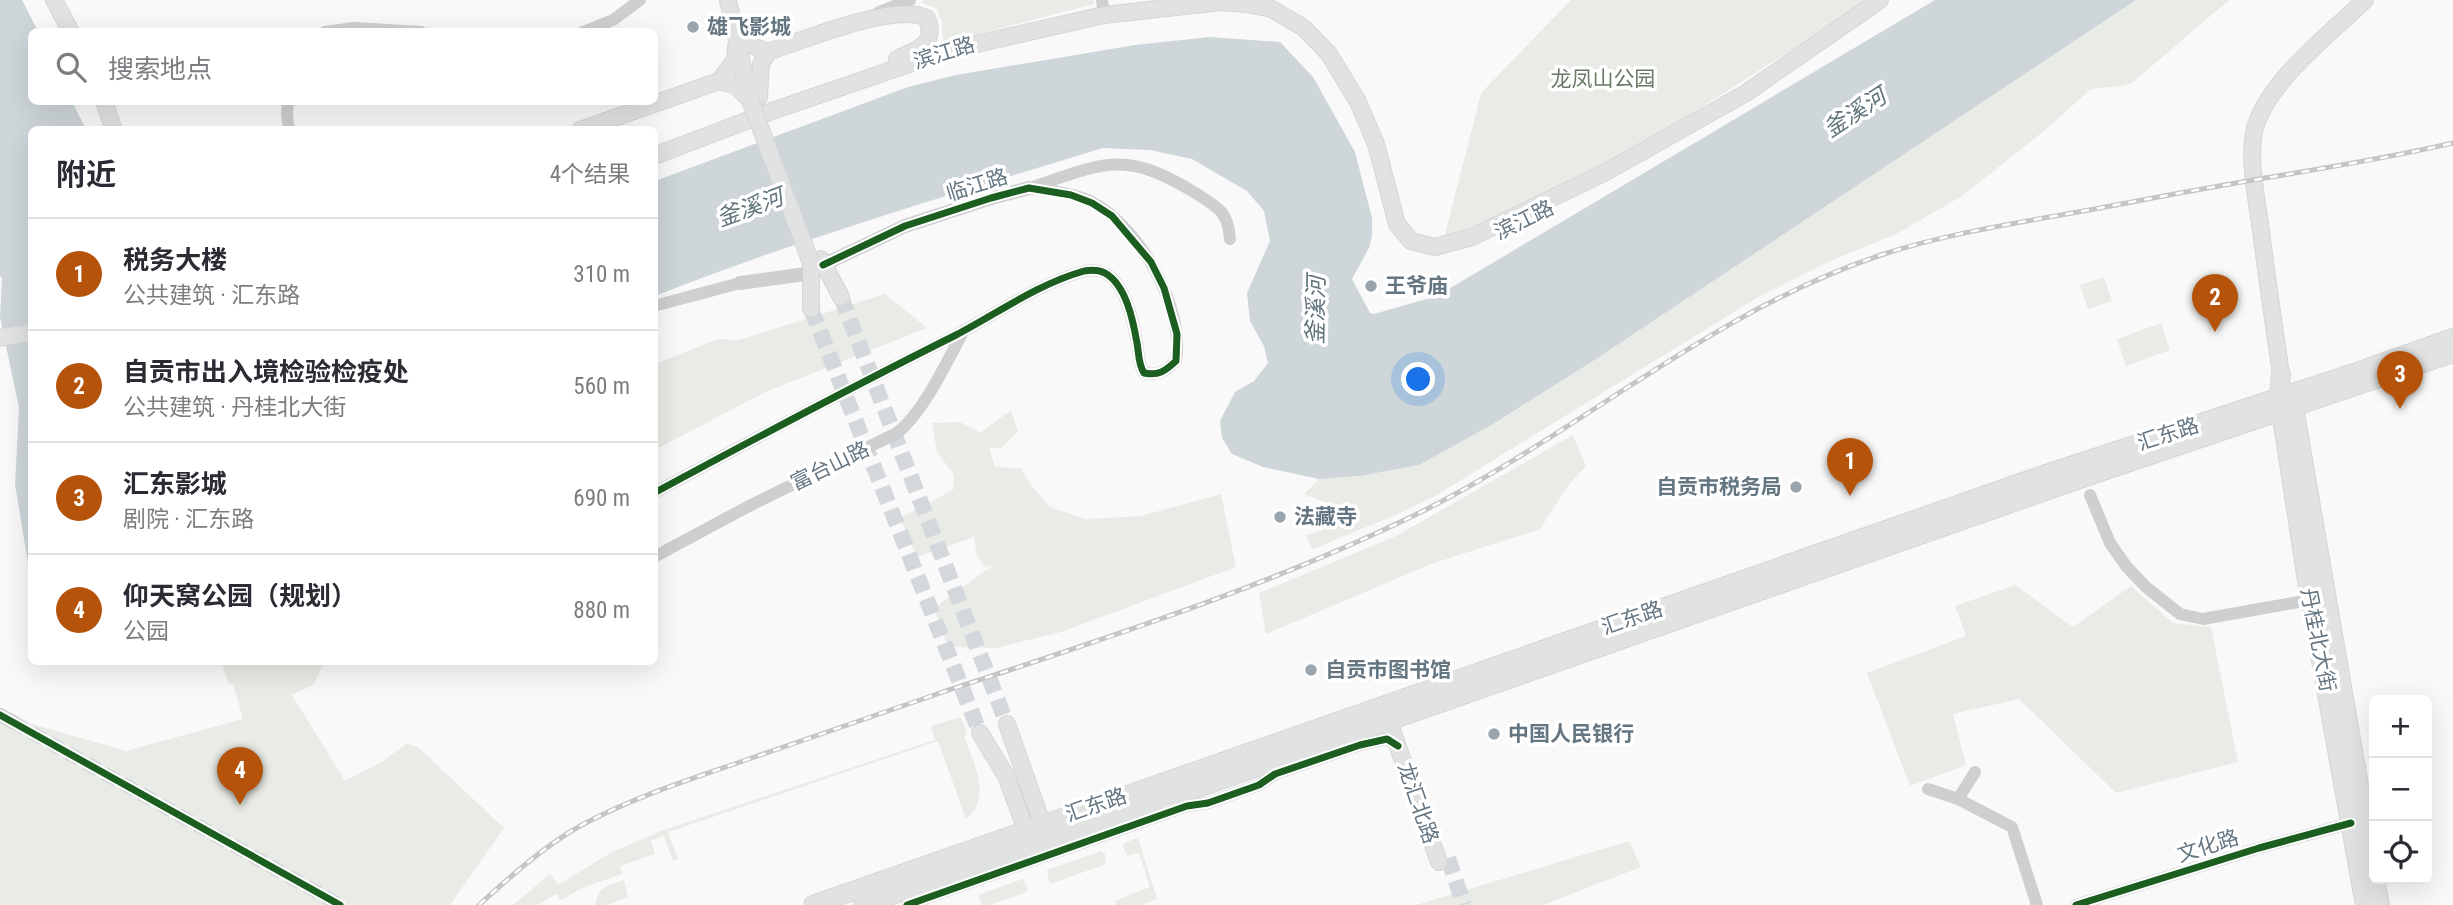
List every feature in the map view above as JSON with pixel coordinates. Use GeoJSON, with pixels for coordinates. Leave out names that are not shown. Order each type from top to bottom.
{"type":"FeatureCollection","features":[{"type":"Feature","properties":{"kind":"main road"},"geometry":{"type":"LineString","coordinates":[[54,0],[69,28]]}},
{"type":"Feature","properties":{"kind":"main road"},"geometry":{"type":"LineString","coordinates":[[727,0],[740,39],[754,98],[817,265],[841,297]]}},
{"type":"Feature","properties":{"kind":"main road"},"geometry":{"type":"LineString","coordinates":[[658,103],[719,81],[735,60],[740,39],[736,0]]}},
{"type":"Feature","properties":{"kind":"main road","name":"滨江路"},"geometry":{"type":"LineString","coordinates":[[658,155],[950,50],[1103,7],[1246,2],[1272,9],[1304,28],[1329,54],[1358,102],[1376,144],[1397,224],[1411,241],[1435,247],[1472,237],[1606,172],[1746,93],[1880,0]]}},
{"type":"Feature","properties":{"kind":"main road","name":"滨江路"},"geometry":{"type":"LineString","coordinates":[[1246,2],[1299,33],[1324,60],[1353,109],[1370,147],[1390,227],[1407,247],[1435,255],[1473,244],[1609,178],[1751,97],[1891,0]]}},
{"type":"Feature","properties":{"kind":"main road","name":"丹桂北大街"},"geometry":{"type":"LineString","coordinates":[[2365,0],[2290,72],[2258,119],[2252,152],[2281,374],[2369,846]]}},
{"type":"Feature","properties":{"kind":"main road"},"geometry":{"type":"LineString","coordinates":[[754,98],[761,64],[768,52],[839,27],[899,15],[918,14],[927,18],[930,37],[924,46],[891,62],[868,78]]}},
{"type":"Feature","properties":{"kind":"main road"},"geometry":{"type":"LineString","coordinates":[[740,39],[768,52]]}},
{"type":"Feature","properties":{"kind":"main road"},"geometry":{"type":"LineString","coordinates":[[719,81],[735,85],[754,98]]}},
{"type":"Feature","properties":{"kind":"main road"},"geometry":{"type":"LineString","coordinates":[[105,105],[113,126]]}},
{"type":"Feature","properties":{"kind":"main road"},"geometry":{"type":"LineString","coordinates":[[592,126],[651,105]]}},
{"type":"Feature","properties":{"kind":"main road"},"geometry":{"type":"LineString","coordinates":[[608,126],[626,114]]}},
{"type":"Feature","properties":{"kind":"main road"},"geometry":{"type":"LineString","coordinates":[[811,309],[817,265]]}},
{"type":"Feature","properties":{"kind":"main road"},"geometry":{"type":"LineString","coordinates":[[0,338],[28,333]]}},
{"type":"Feature","properties":{"kind":"main road","name":"汇东路"},"geometry":{"type":"LineString","coordinates":[[2286,402],[2453,338]]}},
{"type":"Feature","properties":{"kind":"main road","name":"汇东路"},"geometry":{"type":"LineString","coordinates":[[813,905],[1037,834],[2046,474],[2453,353]]}},
{"type":"Feature","properties":{"kind":"main road","name":"丹桂北大街"},"geometry":{"type":"LineString","coordinates":[[2286,402],[2310,600],[2365,905]]}},
{"type":"Feature","properties":{"kind":"main road","name":"龙汇北路"},"geometry":{"type":"LineString","coordinates":[[1390,710],[1443,860],[1398,746],[1390,710]]}},
{"type":"Feature","properties":{"kind":"main road"},"geometry":{"type":"LineString","coordinates":[[1007,727],[1037,834],[1006,776],[982,737],[990,742],[1000,740],[1007,727]]}},
{"type":"Feature","properties":{"kind":"main road","name":"汇东路"},"geometry":{"type":"LineString","coordinates":[[863,905],[1037,834]]}},
{"type":"Feature","properties":{"kind":"main road"},"geometry":{"type":"LineString","coordinates":[[2376,884],[2380,905]]}},
{"type":"Feature","properties":{"kind":"street"},"geometry":{"type":"LineString","coordinates":[[593,28],[613,20],[640,0]]}},
{"type":"Feature","properties":{"kind":"street"},"geometry":{"type":"LineString","coordinates":[[839,27],[910,0]]}},
{"type":"Feature","properties":{"kind":"street"},"geometry":{"type":"LineString","coordinates":[[288,105],[288,126]]}},
{"type":"Feature","properties":{"kind":"street"},"geometry":{"type":"LineString","coordinates":[[1029,188],[1097,166],[1137,165],[1173,179],[1218,208],[1229,225],[1230,239]]}},
{"type":"Feature","properties":{"kind":"street","name":"临江路"},"geometry":{"type":"LineString","coordinates":[[658,305],[817,265],[905,226],[1029,188],[1052,190],[1092,202],[1126,230],[1151,262],[1164,289],[1177,334],[1178,348],[1176,361],[1165,370],[1155,376],[1144,373],[1140,366],[1136,335],[1128,307],[1116,281],[1102,271],[1086,271],[1037,290],[964,330]]}},
{"type":"Feature","properties":{"kind":"street"},"geometry":{"type":"LineString","coordinates":[[658,491],[814,406],[964,330]]}},
{"type":"Feature","properties":{"kind":"street","name":"富台山路"},"geometry":{"type":"LineString","coordinates":[[658,555],[749,506],[897,433],[918,410],[964,330]]}},
{"type":"Feature","properties":{"kind":"street"},"geometry":{"type":"LineString","coordinates":[[2090,495],[2110,542],[2126,566],[2146,587],[2180,614],[2203,620],[2310,600]]}},
{"type":"Feature","properties":{"kind":"street"},"geometry":{"type":"LineString","coordinates":[[907,905],[1187,806],[1208,803],[1259,785],[1275,774],[1363,744],[1387,739],[1398,746]]}},
{"type":"Feature","properties":{"kind":"street"},"geometry":{"type":"LineString","coordinates":[[1958,799],[1975,772]]}},
{"type":"Feature","properties":{"kind":"street"},"geometry":{"type":"LineString","coordinates":[[1928,789],[1958,799],[2012,827],[2036,905]]}},
{"type":"Feature","properties":{"kind":"street","name":"文化路"},"geometry":{"type":"LineString","coordinates":[[2076,905],[2259,848],[2351,823]]}},
{"type":"Feature","properties":{"kind":"green space"},"geometry":{"type":"Polygon","coordinates":[[[1093,0],[1094,4],[943,43],[942,22],[937,9],[920,2],[1093,0]]]}},
{"type":"Feature","properties":{"kind":"green space","name":"龙凤山公园"},"geometry":{"type":"Polygon","coordinates":[[[1571,0],[1870,0],[1606,168],[1444,239],[1481,93],[1571,0]]]}},
{"type":"Feature","properties":{"kind":"green space"},"geometry":{"type":"Polygon","coordinates":[[[2136,0],[2229,0],[2132,83],[2090,90],[2045,130],[1962,196],[1898,233],[1826,263],[1760,296],[1435,496],[1313,549],[1305,535],[1324,530],[1332,505],[1304,494],[1319,479],[1360,476],[1419,465],[1493,424],[1593,361],[2136,0]]]}},
{"type":"Feature","properties":{"kind":"green space"},"geometry":{"type":"Polygon","coordinates":[[[2104,277],[2112,301],[2088,309],[2080,285],[2104,277]]]}},
{"type":"Feature","properties":{"kind":"green space"},"geometry":{"type":"Polygon","coordinates":[[[885,294],[927,328],[765,392],[658,448],[658,363],[718,339],[739,340],[885,294]]]}},
{"type":"Feature","properties":{"kind":"green space"},"geometry":{"type":"Polygon","coordinates":[[[2161,323],[2170,350],[2126,366],[2117,339],[2161,323]]]}},
{"type":"Feature","properties":{"kind":"green space"},"geometry":{"type":"Polygon","coordinates":[[[1011,410],[1018,432],[1001,448],[989,448],[995,467],[1021,468],[1031,485],[1050,507],[1086,519],[1141,516],[1221,494],[1236,567],[1061,632],[996,648],[948,647],[934,608],[995,564],[986,567],[977,557],[974,537],[917,557],[900,518],[953,490],[954,475],[937,452],[932,423],[960,422],[980,433],[1011,410]]]}},
{"type":"Feature","properties":{"kind":"green space"},"geometry":{"type":"Polygon","coordinates":[[[1573,435],[1586,466],[1570,483],[1540,529],[1431,564],[1266,634],[1259,593],[1396,536],[1573,435]]]}},
{"type":"Feature","properties":{"kind":"green space"},"geometry":{"type":"Polygon","coordinates":[[[2015,585],[2073,627],[2131,586],[2173,623],[2211,627],[2238,762],[2116,793],[2019,699],[1953,714],[1966,765],[1910,786],[1867,673],[1966,636],[1955,606],[2015,585]]]}},
{"type":"Feature","properties":{"kind":"green space"},"geometry":{"type":"Polygon","coordinates":[[[222,665],[323,665],[314,684],[292,695],[345,781],[382,762],[407,743],[419,748],[504,828],[450,905],[0,905],[0,715],[126,751],[243,719],[233,684],[229,684],[222,665]]]}},
{"type":"Feature","properties":{"kind":"green space"},"geometry":{"type":"Polygon","coordinates":[[[961,717],[980,790],[974,810],[966,819],[938,741],[668,832],[678,859],[673,861],[664,836],[651,840],[655,854],[620,866],[622,874],[582,888],[561,900],[556,894],[537,905],[513,905],[550,874],[558,885],[612,852],[661,831],[935,740],[931,726],[961,717]]]}},
{"type":"Feature","properties":{"kind":"green space"},"geometry":{"type":"Polygon","coordinates":[[[1138,838],[1157,899],[1142,905],[1116,905],[1115,901],[1150,887],[1139,853],[1127,856],[1123,846],[1124,843],[1138,838]]]}},
{"type":"Feature","properties":{"kind":"green space"},"geometry":{"type":"Polygon","coordinates":[[[1629,841],[1641,867],[1543,905],[1416,905],[1629,841]]]}},
{"type":"Feature","properties":{"kind":"green space"},"geometry":{"type":"Polygon","coordinates":[[[1101,851],[1105,854],[1106,864],[1053,883],[1049,882],[1047,870],[1101,851]]]}},
{"type":"Feature","properties":{"kind":"green space"},"geometry":{"type":"Polygon","coordinates":[[[1023,879],[1028,888],[1027,892],[990,905],[982,905],[978,895],[1023,879]]]}},
{"type":"Feature","properties":{"kind":"green space"},"geometry":{"type":"Polygon","coordinates":[[[624,880],[628,897],[607,905],[596,905],[601,891],[624,880]]]}},
{"type":"Feature","properties":{"kind":"water"},"geometry":{"type":"Polygon","coordinates":[[[0,0],[22,0],[36,28],[28,28],[28,105],[74,105],[84,126],[28,126],[28,564],[15,484],[19,408],[0,317],[0,0]]]}},
{"type":"Feature","properties":{"kind":"water","name":"釜溪河"},"geometry":{"type":"Polygon","coordinates":[[[1935,0],[2136,0],[1593,361],[1493,424],[1419,465],[1360,476],[1319,479],[1263,467],[1232,454],[1222,438],[1220,421],[1235,392],[1254,381],[1268,363],[1264,346],[1250,321],[1247,293],[1270,241],[1264,211],[1247,191],[1192,159],[1150,150],[1103,148],[821,236],[658,295],[658,180],[908,87],[956,75],[1135,45],[1210,37],[1280,42],[1313,77],[1355,152],[1372,218],[1372,235],[1369,248],[1352,279],[1370,313],[1437,296],[1935,0]]]}},
{"type":"Feature","properties":{"kind":"tunnel"},"geometry":{"type":"LineString","coordinates":[[841,297],[1007,724]]}},
{"type":"Feature","properties":{"kind":"tunnel"},"geometry":{"type":"LineString","coordinates":[[811,309],[980,733]]}},
{"type":"Feature","properties":{"kind":"tunnel"},"geometry":{"type":"LineString","coordinates":[[13,722],[340,905]]}},
{"type":"Feature","properties":{"kind":"tunnel"},"geometry":{"type":"LineString","coordinates":[[1448,858],[1464,905]]}},
{"type":"Feature","properties":{"kind":"railway"},"geometry":{"type":"LineString","coordinates":[[479,905],[528,862],[566,834],[639,798],[1241,590],[1358,542],[1474,483],[1702,340],[1821,278],[1884,254],[1958,234],[2453,143]]}},
{"type":"Feature","properties":{"kind":"cycle path"},"geometry":{"type":"LineString","coordinates":[[658,491],[956,335],[1034,291],[1084,271],[1105,273],[1123,294],[1131,314],[1144,373],[1162,372],[1176,361],[1177,334],[1164,288],[1151,262],[1112,216],[1092,203],[1071,195],[1029,188],[991,198],[905,226],[823,265]]}},
{"type":"Feature","properties":{"kind":"cycle path"},"geometry":{"type":"LineString","coordinates":[[0,715],[340,905]]}},
{"type":"Feature","properties":{"kind":"cycle path"},"geometry":{"type":"LineString","coordinates":[[907,905],[1187,806],[1208,803],[1259,785],[1275,774],[1360,745],[1387,739],[1398,746]]}},
{"type":"Feature","properties":{"kind":"cycle path"},"geometry":{"type":"LineString","coordinates":[[2076,905],[2259,848],[2351,823]]}},
{"type":"Feature","properties":{"kind":"place","name":"雄飞影城"},"geometry":{"type":"Point","coordinates":[693,27]}},
{"type":"Feature","properties":{"kind":"place","name":"王爷庙"},"geometry":{"type":"Point","coordinates":[1371,286]}},
{"type":"Feature","properties":{"kind":"place","name":"自贡市出入境检验检疫处"},"geometry":{"type":"Point","coordinates":[2215,332]}},
{"type":"Feature","properties":{"kind":"place","name":"汇东影城"},"geometry":{"type":"Point","coordinates":[2400,409]}},
{"type":"Feature","properties":{"kind":"place","name":"自贡市税务局"},"geometry":{"type":"Point","coordinates":[1796,487]}},
{"type":"Feature","properties":{"kind":"place","name":"税务大楼"},"geometry":{"type":"Point","coordinates":[1850,496]}},
{"type":"Feature","properties":{"kind":"place","name":"法藏寺"},"geometry":{"type":"Point","coordinates":[1280,517]}},
{"type":"Feature","properties":{"kind":"place","name":"自贡市图书馆"},"geometry":{"type":"Point","coordinates":[1311,670]}},
{"type":"Feature","properties":{"kind":"place","name":"中国人民银行"},"geometry":{"type":"Point","coordinates":[1494,734]}},
{"type":"Feature","properties":{"kind":"place","name":"仰天窝公园（规划）"},"geometry":{"type":"Point","coordinates":[240,805]}}]}
